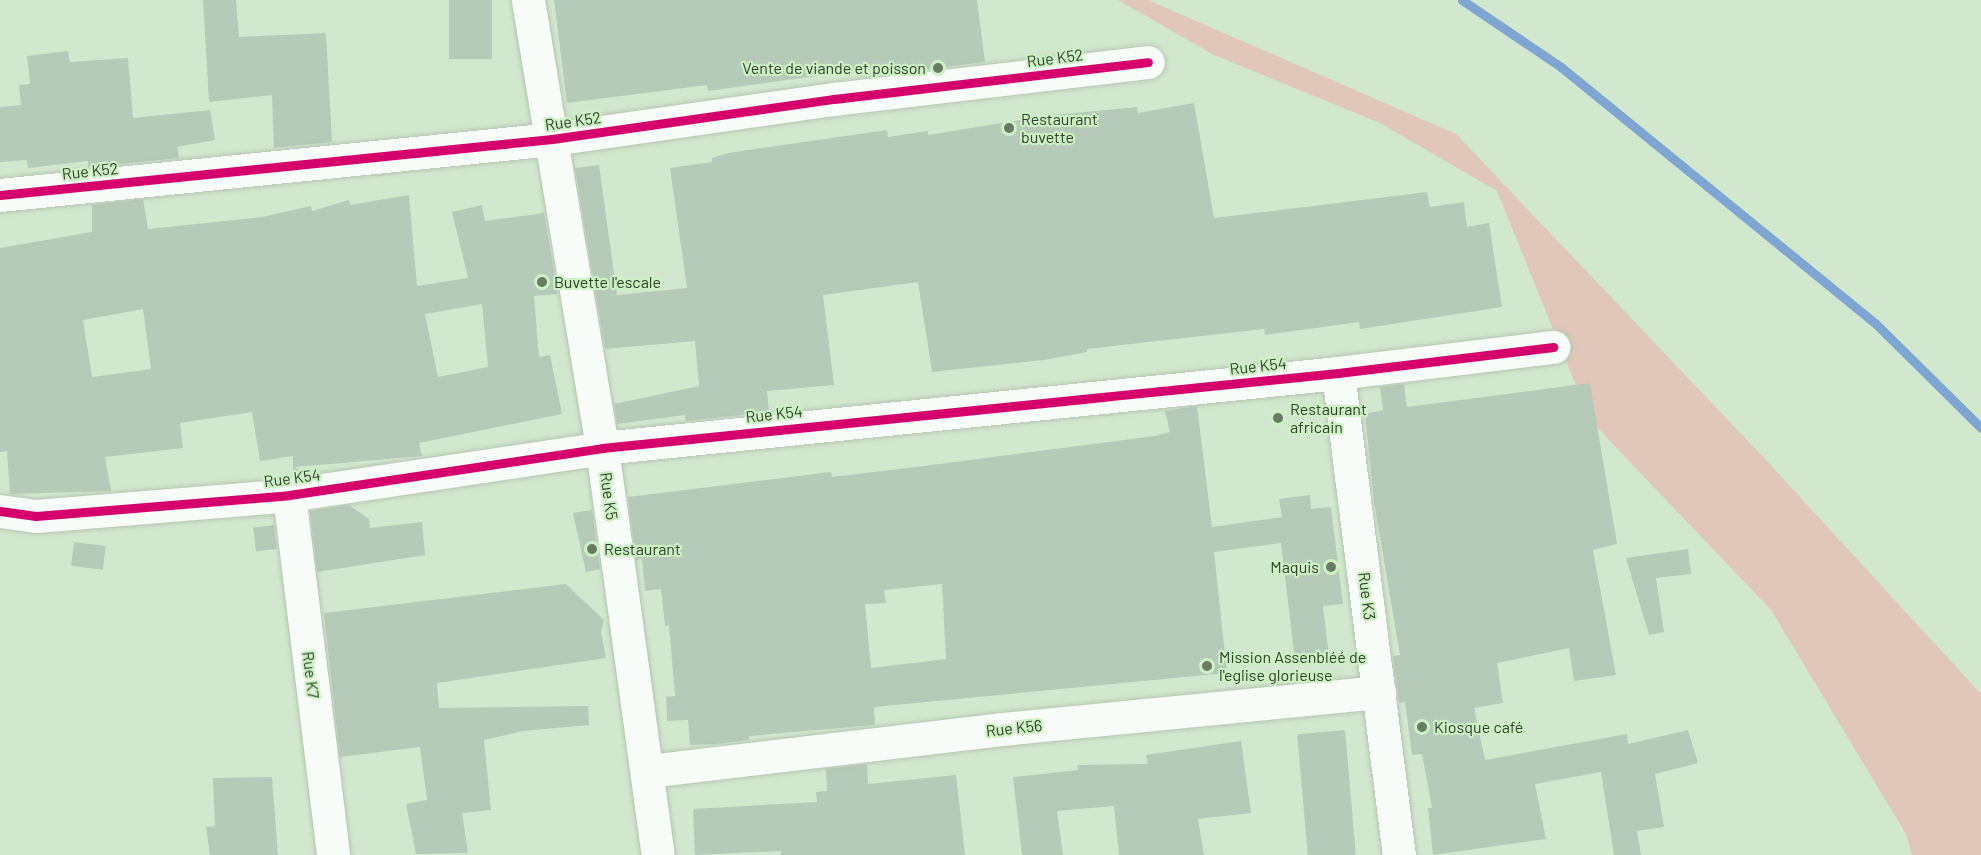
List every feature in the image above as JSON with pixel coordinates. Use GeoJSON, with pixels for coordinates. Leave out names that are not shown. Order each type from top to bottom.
{"type":"FeatureCollection","features":[{"type":"Feature","properties":{"kind":"street","name":"Rue K5"},"geometry":{"type":"LineString","coordinates":[[528,0],[602,448],[649,771],[658,855]]}},
{"type":"Feature","properties":{"kind":"street","name":"Rue K52"},"geometry":{"type":"LineString","coordinates":[[0,195],[552,139],[834,99],[1148,62]]}},
{"type":"Feature","properties":{"kind":"street","name":"Rue K54"},"geometry":{"type":"LineString","coordinates":[[0,511],[36,516],[289,495],[602,448],[1338,373],[1553,347]]}},
{"type":"Feature","properties":{"kind":"street","name":"Rue K3"},"geometry":{"type":"LineString","coordinates":[[1338,373],[1399,855]]}},
{"type":"Feature","properties":{"kind":"street","name":"Rue K7"},"geometry":{"type":"LineString","coordinates":[[289,495],[333,855]]}},
{"type":"Feature","properties":{"kind":"street","name":"Rue K56"},"geometry":{"type":"LineString","coordinates":[[649,771],[1002,729],[1379,692]]}},
{"type":"Feature","properties":{"kind":"shaded area"},"geometry":{"type":"Polygon","coordinates":[[[1118,0],[1148,0],[1456,134],[1766,460],[1981,694],[1981,855],[1912,855],[1906,834],[1771,610],[1590,420],[1497,191],[1380,123],[1214,55],[1118,0]]]}},
{"type":"Feature","properties":{"kind":"building"},"geometry":{"type":"Polygon","coordinates":[[[203,0],[236,0],[239,37],[326,33],[332,142],[274,148],[272,95],[209,102],[203,0]]]}},
{"type":"Feature","properties":{"kind":"building"},"geometry":{"type":"Polygon","coordinates":[[[449,0],[492,0],[492,59],[449,59],[449,0]]]}},
{"type":"Feature","properties":{"kind":"building"},"geometry":{"type":"Polygon","coordinates":[[[554,0],[977,0],[985,62],[881,75],[880,67],[708,91],[707,85],[567,103],[554,0]]]}},
{"type":"Feature","properties":{"kind":"building"},"geometry":{"type":"Polygon","coordinates":[[[68,51],[70,62],[128,58],[133,118],[210,110],[215,140],[177,147],[179,158],[88,167],[88,161],[28,168],[27,160],[0,162],[0,107],[21,105],[19,85],[30,84],[27,56],[68,51]]]}},
{"type":"Feature","properties":{"kind":"building"},"geometry":{"type":"Polygon","coordinates":[[[1194,103],[1214,218],[1427,192],[1430,207],[1464,202],[1467,227],[1489,223],[1502,307],[1360,329],[1359,322],[1265,335],[1264,329],[1087,349],[1087,352],[1044,360],[932,372],[918,282],[823,295],[834,385],[767,391],[769,412],[686,421],[685,415],[617,424],[614,404],[699,386],[695,341],[605,349],[575,168],[599,165],[617,295],[687,288],[670,168],[712,162],[712,158],[728,153],[887,130],[888,137],[928,131],[928,135],[1043,116],[1137,107],[1138,113],[1194,103]]]}},
{"type":"Feature","properties":{"kind":"building"},"geometry":{"type":"Polygon","coordinates":[[[409,195],[417,286],[468,278],[452,212],[482,205],[485,221],[544,213],[558,294],[534,296],[539,357],[550,355],[562,414],[419,443],[422,456],[295,467],[305,474],[293,476],[293,456],[260,461],[252,412],[180,423],[183,448],[105,457],[111,491],[10,494],[7,451],[0,452],[0,248],[92,232],[92,205],[143,199],[148,229],[262,217],[311,206],[312,211],[349,200],[350,205],[409,195]],[[482,304],[425,314],[438,377],[488,367],[482,304]],[[143,309],[83,320],[92,377],[151,369],[143,309]]]}},
{"type":"Feature","properties":{"kind":"building"},"geometry":{"type":"Polygon","coordinates":[[[1590,383],[1617,544],[1593,550],[1616,675],[1574,681],[1569,648],[1497,663],[1503,703],[1474,708],[1485,760],[1627,734],[1628,744],[1688,730],[1698,763],[1655,774],[1664,827],[1637,831],[1641,855],[1614,855],[1601,772],[1535,784],[1546,839],[1433,855],[1428,808],[1432,808],[1422,754],[1412,755],[1405,702],[1399,703],[1393,656],[1400,655],[1374,501],[1365,414],[1383,410],[1380,387],[1404,384],[1407,407],[1590,383]]]}},
{"type":"Feature","properties":{"kind":"building"},"geometry":{"type":"Polygon","coordinates":[[[1197,406],[1212,527],[1282,517],[1279,499],[1310,495],[1311,509],[1331,507],[1343,604],[1323,606],[1329,657],[1295,661],[1281,543],[1214,552],[1227,673],[874,707],[875,725],[749,736],[749,740],[716,744],[690,745],[688,720],[667,721],[666,697],[675,696],[669,625],[665,626],[661,589],[645,591],[642,559],[636,560],[628,497],[831,472],[832,477],[1155,436],[1170,432],[1165,411],[1197,406]],[[942,584],[884,590],[886,603],[865,604],[871,668],[946,659],[942,584]]]}},
{"type":"Feature","properties":{"kind":"building"},"geometry":{"type":"Polygon","coordinates":[[[349,505],[369,519],[370,528],[422,522],[425,555],[317,572],[310,511],[349,505]]]}},
{"type":"Feature","properties":{"kind":"building"},"geometry":{"type":"Polygon","coordinates":[[[592,510],[600,569],[586,572],[573,513],[592,510]]]}},
{"type":"Feature","properties":{"kind":"building"},"geometry":{"type":"Polygon","coordinates":[[[274,525],[277,549],[256,551],[253,528],[274,525]]]}},
{"type":"Feature","properties":{"kind":"building"},"geometry":{"type":"Polygon","coordinates":[[[74,542],[106,546],[103,570],[71,566],[74,542]]]}},
{"type":"Feature","properties":{"kind":"building"},"geometry":{"type":"Polygon","coordinates":[[[1688,549],[1691,574],[1656,578],[1664,632],[1649,635],[1626,558],[1688,549]]]}},
{"type":"Feature","properties":{"kind":"building"},"geometry":{"type":"Polygon","coordinates":[[[566,584],[604,620],[601,632],[606,658],[437,683],[439,708],[588,706],[589,725],[523,731],[484,740],[491,810],[462,813],[468,853],[416,854],[406,804],[427,800],[420,747],[340,757],[324,613],[566,584]]]}},
{"type":"Feature","properties":{"kind":"building"},"geometry":{"type":"Polygon","coordinates":[[[1345,730],[1356,855],[1308,855],[1297,734],[1345,730]]]}},
{"type":"Feature","properties":{"kind":"building"},"geometry":{"type":"Polygon","coordinates":[[[1241,741],[1251,813],[1198,819],[1204,855],[1119,855],[1114,806],[1057,811],[1063,855],[1022,855],[1013,777],[1078,770],[1077,765],[1148,764],[1146,755],[1241,741]]]}},
{"type":"Feature","properties":{"kind":"building"},"geometry":{"type":"Polygon","coordinates":[[[867,764],[868,784],[956,775],[965,855],[781,855],[781,851],[695,855],[693,809],[817,802],[816,792],[827,791],[826,769],[867,764]]]}},
{"type":"Feature","properties":{"kind":"building"},"geometry":{"type":"Polygon","coordinates":[[[272,777],[278,855],[210,855],[206,827],[215,826],[213,778],[272,777]]]}},
{"type":"Feature","properties":{"kind":"waterway"},"geometry":{"type":"LineString","coordinates":[[1462,0],[1561,67],[1875,323],[1981,428]]}},
{"type":"Feature","properties":{"kind":"cycle path"},"geometry":{"type":"LineString","coordinates":[[0,195],[552,139],[834,99],[1148,62]]}},
{"type":"Feature","properties":{"kind":"cycle path"},"geometry":{"type":"LineString","coordinates":[[0,511],[36,516],[289,495],[602,448],[1338,373],[1553,347]]}},
{"type":"Feature","properties":{"kind":"place","name":"Vente de viande et poisson"},"geometry":{"type":"Point","coordinates":[938,68]}},
{"type":"Feature","properties":{"kind":"place","name":"Restaurant buvette"},"geometry":{"type":"Point","coordinates":[1009,128]}},
{"type":"Feature","properties":{"kind":"place","name":"Buvette l'escale"},"geometry":{"type":"Point","coordinates":[542,282]}},
{"type":"Feature","properties":{"kind":"place","name":"Restaurant africain"},"geometry":{"type":"Point","coordinates":[1278,418]}},
{"type":"Feature","properties":{"kind":"place","name":"Restaurant"},"geometry":{"type":"Point","coordinates":[592,549]}},
{"type":"Feature","properties":{"kind":"place","name":"Maquis"},"geometry":{"type":"Point","coordinates":[1331,567]}},
{"type":"Feature","properties":{"kind":"place","name":"Mission Assenbléé de l'eglise glorieuse"},"geometry":{"type":"Point","coordinates":[1207,666]}},
{"type":"Feature","properties":{"kind":"place","name":"Kiosque café"},"geometry":{"type":"Point","coordinates":[1422,727]}}]}
